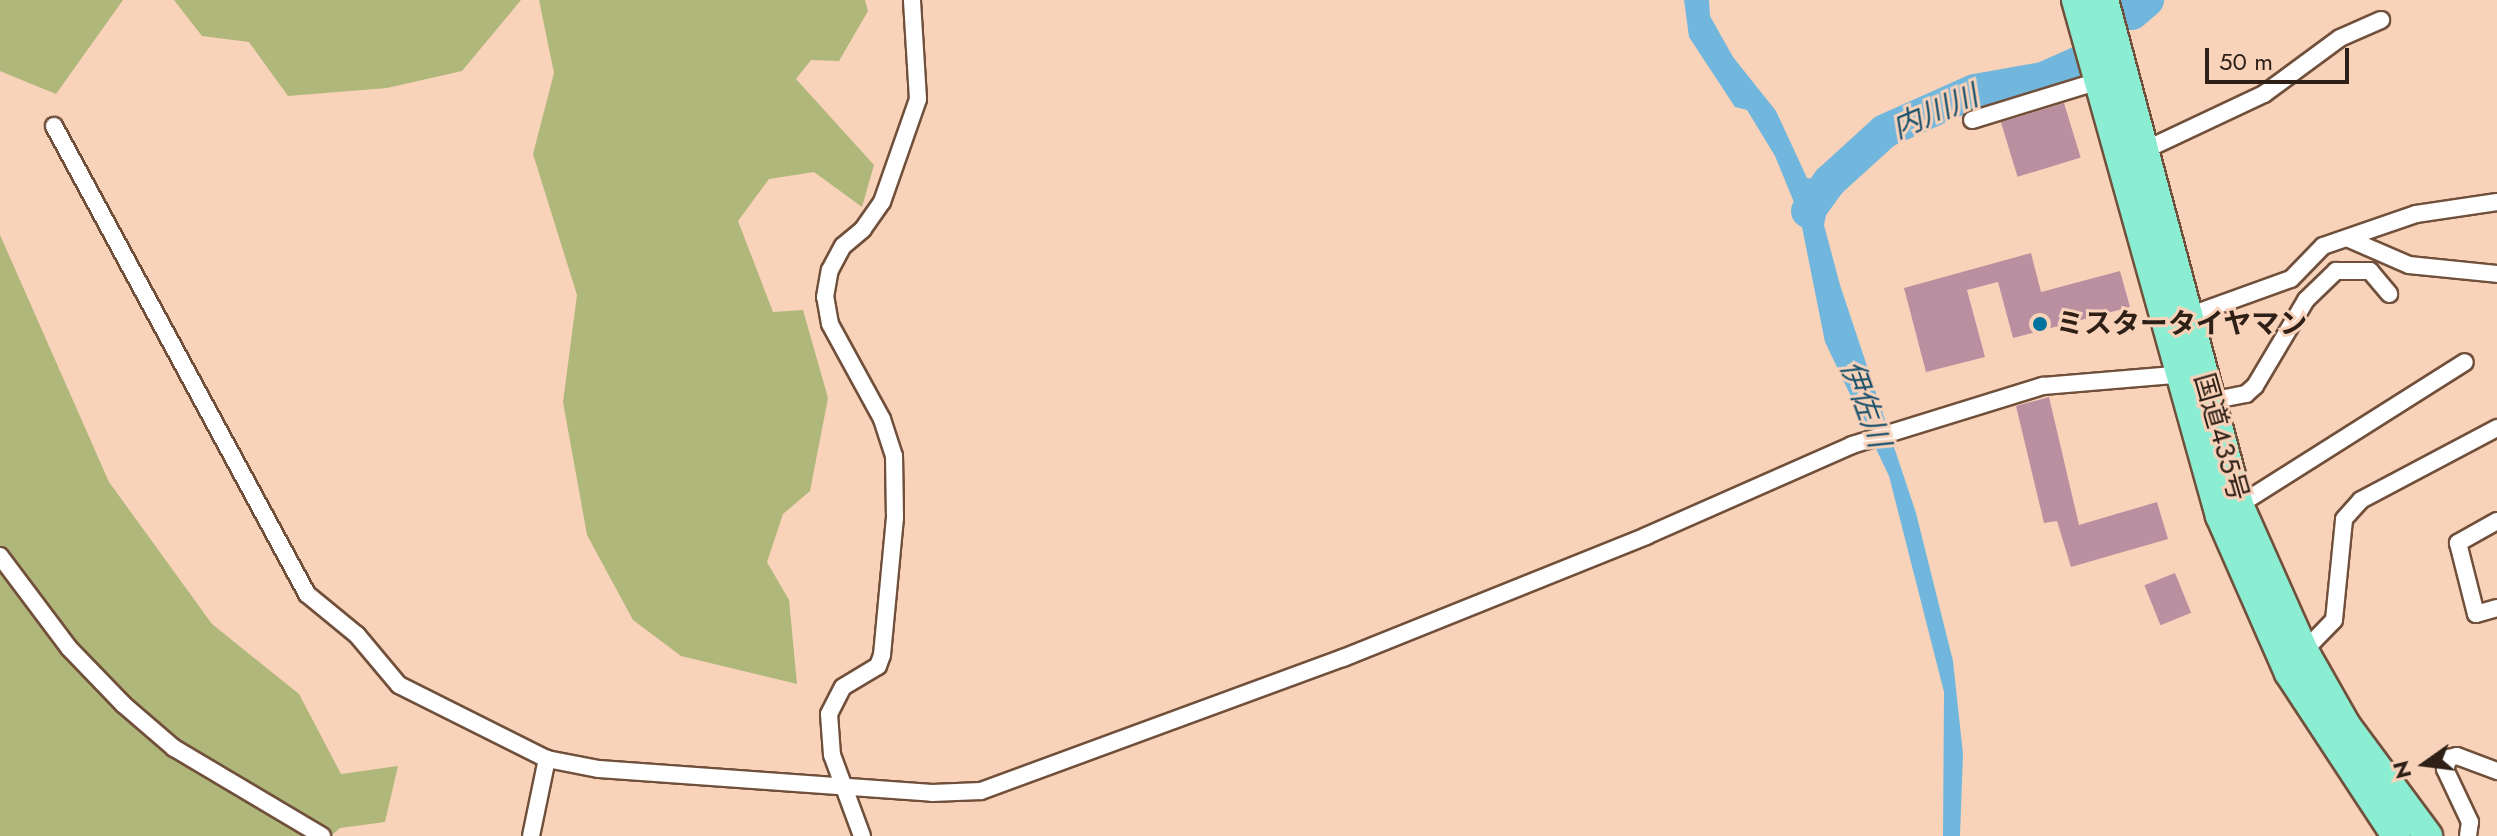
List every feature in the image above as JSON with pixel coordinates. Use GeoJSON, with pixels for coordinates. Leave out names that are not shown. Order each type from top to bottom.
{"type":"FeatureCollection","features":[{"type":"Feature","properties":{"kind":"highway","name":"国道435号"},"geometry":{"type":"LineString","coordinates":[[2076,0],[2191,373],[2220,516],[2289,673],[2396,836]]}},
{"type":"Feature","properties":{"kind":"highway","name":"国道435号"},"geometry":{"type":"LineString","coordinates":[[2112,4],[2145,150],[2188,316],[2191,373],[2210,401],[2239,505],[2304,651],[2346,725],[2428,836]]}},
{"type":"Feature","properties":{"kind":"street"},"geometry":{"type":"LineString","coordinates":[[862,836],[832,755],[829,714],[843,687],[878,666],[882,655],[895,518],[894,456],[882,419],[830,324],[825,297],[830,270],[843,246],[882,202],[918,99],[912,0]]}},
{"type":"Feature","properties":{"kind":"street"},"geometry":{"type":"LineString","coordinates":[[2145,150],[2264,94],[2340,38],[2381,20]]}},
{"type":"Feature","properties":{"kind":"street"},"geometry":{"type":"LineString","coordinates":[[1972,120],[2102,80]]}},
{"type":"Feature","properties":{"kind":"street"},"geometry":{"type":"LineString","coordinates":[[54,126],[307,594],[357,635],[399,685],[547,759],[599,769],[843,786],[981,791],[1343,658],[1646,536],[1852,445],[2043,386],[2191,373]]}},
{"type":"Feature","properties":{"kind":"street"},"geometry":{"type":"LineString","coordinates":[[2188,316],[2291,279],[2323,246],[2416,214],[2497,202]]}},
{"type":"Feature","properties":{"kind":"street"},"geometry":{"type":"LineString","coordinates":[[2349,239],[2409,265],[2497,274]]}},
{"type":"Feature","properties":{"kind":"street"},"geometry":{"type":"LineString","coordinates":[[2210,401],[2246,394],[2255,386],[2306,300],[2336,271],[2370,271],[2389,294]]}},
{"type":"Feature","properties":{"kind":"street"},"geometry":{"type":"LineString","coordinates":[[2239,505],[2465,362]]}},
{"type":"Feature","properties":{"kind":"street"},"geometry":{"type":"LineString","coordinates":[[2304,651],[2334,620],[2344,519],[2361,500],[2497,428]]}},
{"type":"Feature","properties":{"kind":"street"},"geometry":{"type":"LineString","coordinates":[[2497,521],[2458,543],[2476,614],[2497,608]]}},
{"type":"Feature","properties":{"kind":"street"},"geometry":{"type":"LineString","coordinates":[[0,556],[69,648],[124,705],[174,748],[322,836]]}},
{"type":"Feature","properties":{"kind":"street"},"geometry":{"type":"LineString","coordinates":[[2468,836],[2470,822],[2445,769],[2449,758],[2457,756],[2497,771]]}},
{"type":"Feature","properties":{"kind":"street"},"geometry":{"type":"LineString","coordinates":[[531,836],[547,759]]}},
{"type":"Feature","properties":{"kind":"green space"},"geometry":{"type":"Polygon","coordinates":[[[0,0],[123,0],[56,94],[0,71],[0,0]]]}},
{"type":"Feature","properties":{"kind":"green space"},"geometry":{"type":"Polygon","coordinates":[[[174,0],[521,0],[462,71],[387,88],[288,96],[249,42],[202,36],[174,0]]]}},
{"type":"Feature","properties":{"kind":"green space"},"geometry":{"type":"Polygon","coordinates":[[[539,0],[865,0],[868,11],[839,61],[811,60],[796,79],[874,165],[862,207],[814,172],[769,179],[738,221],[773,312],[803,310],[828,398],[810,491],[783,514],[767,562],[789,600],[797,684],[681,656],[633,620],[587,535],[563,402],[577,295],[533,154],[554,73],[539,0]]]}},
{"type":"Feature","properties":{"kind":"green space"},"geometry":{"type":"Polygon","coordinates":[[[0,235],[109,482],[212,624],[299,694],[341,774],[398,766],[385,822],[340,828],[331,836],[0,836],[0,235]]]}},
{"type":"Feature","properties":{"kind":"water","name":"伊佐川"},"geometry":{"type":"Polygon","coordinates":[[[1684,0],[1709,0],[1710,16],[1733,57],[1776,111],[1807,178],[1821,180],[1829,201],[1824,225],[1840,285],[1916,513],[1953,661],[1963,754],[1960,836],[1943,836],[1944,692],[1889,476],[1825,342],[1800,217],[1775,156],[1747,110],[1735,107],[1689,37],[1684,0]]]}},
{"type":"Feature","properties":{"kind":"building"},"geometry":{"type":"Polygon","coordinates":[[[2064,103],[2081,158],[2018,177],[2001,122],[2064,103]]]}},
{"type":"Feature","properties":{"kind":"building"},"geometry":{"type":"Polygon","coordinates":[[[2031,253],[2041,292],[2120,271],[2130,307],[2013,338],[1998,282],[1967,290],[1985,357],[1926,372],[1904,288],[2031,253]]]}},
{"type":"Feature","properties":{"kind":"building"},"geometry":{"type":"Polygon","coordinates":[[[2049,397],[2079,525],[2157,502],[2168,539],[2071,567],[2057,521],[2044,523],[2016,406],[2049,397]]]}},
{"type":"Feature","properties":{"kind":"building"},"geometry":{"type":"Polygon","coordinates":[[[2175,573],[2191,613],[2161,625],[2144,585],[2175,573]]]}},
{"type":"Feature","properties":{"kind":"waterway","name":"内川川"},"geometry":{"type":"LineString","coordinates":[[2132,13],[2147,0]]}},
{"type":"Feature","properties":{"kind":"waterway","name":"内川川"},"geometry":{"type":"LineString","coordinates":[[1808,211],[1830,181],[1885,131],[1975,91],[2043,79],[2090,58]]}},
{"type":"Feature","properties":{"kind":"place","name":"ミスタータイヤマン"},"geometry":{"type":"Point","coordinates":[2040,324]}}]}
